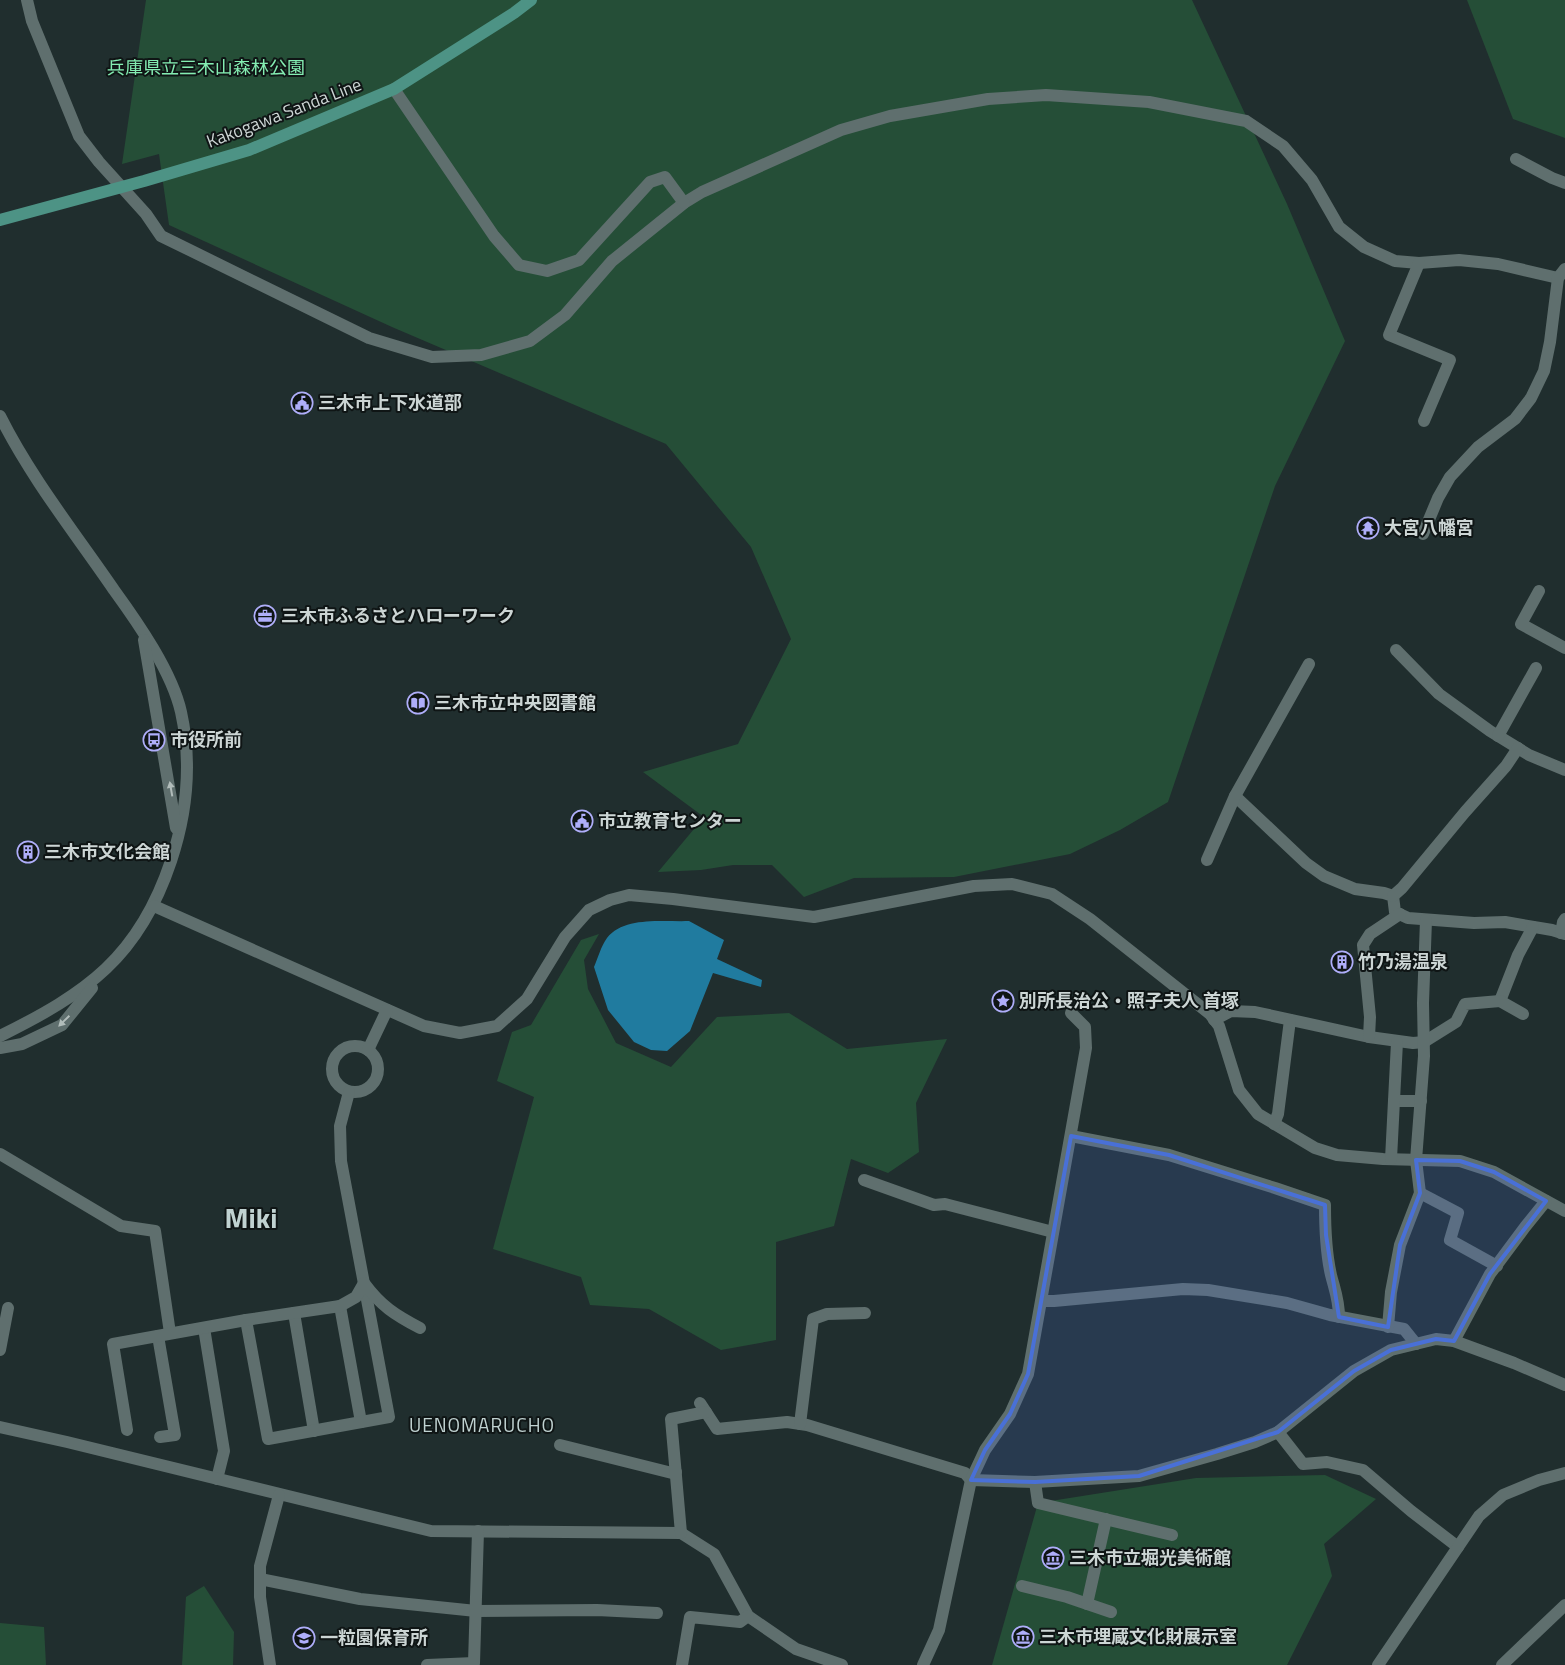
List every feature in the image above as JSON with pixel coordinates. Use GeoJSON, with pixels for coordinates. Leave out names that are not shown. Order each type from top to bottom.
{"type":"FeatureCollection","features":[{"type":"Feature","properties":{"kind":"main road","name":"Kakogawa Sanda Line"},"geometry":{"type":"LineString","coordinates":[[0,220],[144,181],[248,150],[394,89],[514,13],[531,0]]}},
{"type":"Feature","properties":{"kind":"street"},"geometry":{"type":"LineString","coordinates":[[27,0],[32,21],[79,136],[99,162],[146,214],[161,236],[369,338],[432,357],[481,355],[530,341],[565,315],[612,261],[684,203],[702,192],[841,130],[890,116],[988,99],[1046,95],[1149,102],[1246,121],[1283,146],[1312,180],[1339,227],[1364,247],[1395,261],[1419,263],[1459,260],[1498,264],[1547,276],[1561,274],[1544,371],[1530,398],[1514,419],[1478,447],[1450,477],[1438,498],[1423,534]]}},
{"type":"Feature","properties":{"kind":"street"},"geometry":{"type":"LineString","coordinates":[[394,89],[494,236],[519,265],[547,271],[579,260],[650,182],[665,177],[684,203]]}},
{"type":"Feature","properties":{"kind":"street"},"geometry":{"type":"LineString","coordinates":[[1516,159],[1565,183]]}},
{"type":"Feature","properties":{"kind":"street"},"geometry":{"type":"LineString","coordinates":[[1419,263],[1389,335],[1450,360],[1424,421]]}},
{"type":"Feature","properties":{"kind":"street"},"geometry":{"type":"LineString","coordinates":[[0,416],[25,460],[141,628],[172,688],[180,711],[187,753],[186,800],[178,838],[154,906],[119,957],[93,981],[65,1002],[0,1036]]}},
{"type":"Feature","properties":{"kind":"street"},"geometry":{"type":"LineString","coordinates":[[1539,591],[1521,624],[1565,648]]}},
{"type":"Feature","properties":{"kind":"street"},"geometry":{"type":"LineString","coordinates":[[141,628],[178,838]]}},
{"type":"Feature","properties":{"kind":"street"},"geometry":{"type":"LineString","coordinates":[[1396,650],[1439,694],[1498,736],[1529,755],[1565,770]]}},
{"type":"Feature","properties":{"kind":"street"},"geometry":{"type":"LineString","coordinates":[[1207,860],[1235,796],[1309,664]]}},
{"type":"Feature","properties":{"kind":"street"},"geometry":{"type":"LineString","coordinates":[[1498,736],[1536,668]]}},
{"type":"Feature","properties":{"kind":"street"},"geometry":{"type":"LineString","coordinates":[[1518,748],[1506,766],[1393,896],[1395,912],[1408,918],[1426,920],[1474,923],[1505,922],[1563,934],[1563,922],[1565,919]]}},
{"type":"Feature","properties":{"kind":"street"},"geometry":{"type":"LineString","coordinates":[[1235,796],[1306,863],[1324,876],[1355,889],[1393,896]]}},
{"type":"Feature","properties":{"kind":"street"},"geometry":{"type":"LineString","coordinates":[[154,906],[424,1026],[460,1033],[497,1026],[527,999],[565,937],[588,910],[610,900],[629,895],[673,898],[814,917],[974,886],[1012,884],[1052,894],[1090,918],[1210,1014],[1219,1026],[1238,1090],[1258,1114],[1274,1124],[1315,1148],[1337,1155],[1460,1161],[1494,1172],[1565,1211]]}},
{"type":"Feature","properties":{"kind":"street"},"geometry":{"type":"LineString","coordinates":[[1369,1037],[1370,1016],[1363,945],[1370,934],[1400,914]]}},
{"type":"Feature","properties":{"kind":"street"},"geometry":{"type":"LineString","coordinates":[[1388,1327],[1391,1292],[1400,1245],[1420,1193],[1416,1160],[1424,1042],[1423,1003],[1426,920]]}},
{"type":"Feature","properties":{"kind":"street"},"geometry":{"type":"LineString","coordinates":[[1500,1001],[1518,955],[1533,927]]}},
{"type":"Feature","properties":{"kind":"street"},"geometry":{"type":"LineString","coordinates":[[0,1048],[22,1044],[62,1025],[106,970]]}},
{"type":"Feature","properties":{"kind":"street"},"geometry":{"type":"LineString","coordinates":[[1214,1020],[1231,1011],[1255,1012],[1369,1037],[1413,1043],[1424,1042],[1456,1022],[1465,1004],[1500,1001],[1523,1014]]}},
{"type":"Feature","properties":{"kind":"street"},"geometry":{"type":"LineString","coordinates":[[368,1050],[387,1010]]}},
{"type":"Feature","properties":{"kind":"street"},"geometry":{"type":"LineString","coordinates":[[923,1665],[938,1630],[971,1480],[985,1450],[1010,1414],[1028,1374],[1086,1048],[1085,1027],[1071,1013]]}},
{"type":"Feature","properties":{"kind":"street"},"geometry":{"type":"LineString","coordinates":[[1274,1124],[1278,1114],[1290,1020]]}},
{"type":"Feature","properties":{"kind":"street"},"geometry":{"type":"LineString","coordinates":[[1391,1159],[1397,1042]]}},
{"type":"Feature","properties":{"kind":"street"},"geometry":{"type":"LineString","coordinates":[[357,1046],[368,1050],[375,1058],[378,1068],[376,1079],[370,1087],[360,1092],[349,1092],[339,1086],[333,1077],[332,1065],[336,1055],[346,1048],[357,1046]]}},
{"type":"Feature","properties":{"kind":"street"},"geometry":{"type":"LineString","coordinates":[[246,1320],[268,1439],[388,1417],[341,1161],[340,1126],[349,1092]]}},
{"type":"Feature","properties":{"kind":"street"},"geometry":{"type":"LineString","coordinates":[[1394,1101],[1421,1101]]}},
{"type":"Feature","properties":{"kind":"street"},"geometry":{"type":"LineString","coordinates":[[1071,1136],[1169,1155],[1326,1206],[1326,1236],[1330,1274],[1339,1302],[1339,1317]]}},
{"type":"Feature","properties":{"kind":"street"},"geometry":{"type":"LineString","coordinates":[[0,1154],[121,1226],[155,1232],[175,1435],[160,1437]]}},
{"type":"Feature","properties":{"kind":"street"},"geometry":{"type":"LineString","coordinates":[[864,1180],[934,1205],[945,1204],[1053,1232]]}},
{"type":"Feature","properties":{"kind":"street"},"geometry":{"type":"LineString","coordinates":[[1420,1193],[1458,1213],[1450,1240],[1496,1266]]}},
{"type":"Feature","properties":{"kind":"street"},"geometry":{"type":"LineString","coordinates":[[1454,1341],[1496,1266],[1546,1201]]}},
{"type":"Feature","properties":{"kind":"street"},"geometry":{"type":"LineString","coordinates":[[127,1430],[113,1344],[246,1320],[340,1306],[356,1298],[364,1283]]}},
{"type":"Feature","properties":{"kind":"street"},"geometry":{"type":"LineString","coordinates":[[364,1283],[386,1308],[420,1328]]}},
{"type":"Feature","properties":{"kind":"street"},"geometry":{"type":"LineString","coordinates":[[1042,1301],[1183,1289],[1208,1290],[1288,1302],[1339,1317],[1388,1327],[1404,1328],[1416,1344]]}},
{"type":"Feature","properties":{"kind":"street"},"geometry":{"type":"LineString","coordinates":[[340,1306],[361,1422]]}},
{"type":"Feature","properties":{"kind":"street"},"geometry":{"type":"LineString","coordinates":[[0,1350],[8,1308]]}},
{"type":"Feature","properties":{"kind":"street"},"geometry":{"type":"LineString","coordinates":[[294,1313],[314,1430]]}},
{"type":"Feature","properties":{"kind":"street"},"geometry":{"type":"LineString","coordinates":[[800,1424],[813,1319],[827,1314],[865,1314]]}},
{"type":"Feature","properties":{"kind":"street"},"geometry":{"type":"LineString","coordinates":[[204,1328],[224,1450],[217,1479]]}},
{"type":"Feature","properties":{"kind":"street"},"geometry":{"type":"LineString","coordinates":[[681,1533],[672,1419],[703,1407],[717,1429],[787,1422],[807,1425],[965,1473],[971,1480],[1035,1482],[1139,1476],[1256,1442],[1278,1432],[1354,1371],[1391,1350],[1436,1339],[1454,1341],[1514,1363],[1565,1385]]}},
{"type":"Feature","properties":{"kind":"street"},"geometry":{"type":"LineString","coordinates":[[0,1427],[431,1531],[681,1533],[714,1554],[748,1616],[796,1649],[842,1665]]}},
{"type":"Feature","properties":{"kind":"street"},"geometry":{"type":"LineString","coordinates":[[1278,1432],[1303,1464],[1328,1462],[1363,1470],[1411,1511],[1458,1547]]}},
{"type":"Feature","properties":{"kind":"street"},"geometry":{"type":"LineString","coordinates":[[560,1445],[672,1473],[676,1472]]}},
{"type":"Feature","properties":{"kind":"street"},"geometry":{"type":"LineString","coordinates":[[1378,1665],[1479,1516],[1503,1495],[1539,1480],[1565,1473]]}},
{"type":"Feature","properties":{"kind":"street"},"geometry":{"type":"LineString","coordinates":[[1035,1482],[1038,1503],[1172,1535]]}},
{"type":"Feature","properties":{"kind":"street"},"geometry":{"type":"LineString","coordinates":[[270,1665],[260,1597],[260,1566],[279,1495]]}},
{"type":"Feature","properties":{"kind":"street"},"geometry":{"type":"LineString","coordinates":[[1087,1604],[1106,1519]]}},
{"type":"Feature","properties":{"kind":"street"},"geometry":{"type":"LineString","coordinates":[[427,1665],[474,1663],[478,1531]]}},
{"type":"Feature","properties":{"kind":"street"},"geometry":{"type":"LineString","coordinates":[[260,1579],[360,1599],[476,1611],[597,1610],[657,1613]]}},
{"type":"Feature","properties":{"kind":"street"},"geometry":{"type":"LineString","coordinates":[[1022,1586],[1067,1597],[1111,1612]]}},
{"type":"Feature","properties":{"kind":"street"},"geometry":{"type":"LineString","coordinates":[[1502,1665],[1565,1605]]}},
{"type":"Feature","properties":{"kind":"street"},"geometry":{"type":"LineString","coordinates":[[682,1665],[690,1617],[740,1622],[748,1616]]}},
{"type":"Feature","properties":{"kind":"highlighted area"},"geometry":{"type":"Polygon","coordinates":[[[1071,1136],[1169,1155],[1325,1205],[1326,1235],[1339,1317],[1388,1327],[1400,1245],[1420,1193],[1416,1160],[1460,1161],[1494,1172],[1546,1201],[1490,1274],[1454,1341],[1436,1339],[1391,1350],[1354,1371],[1278,1432],[1139,1476],[1035,1482],[971,1480],[985,1450],[1010,1414],[1028,1374],[1071,1136]]]}},
{"type":"Feature","properties":{"kind":"green space","name":"兵庫県立三木山森林公園"},"geometry":{"type":"Polygon","coordinates":[[[146,0],[1192,0],[1287,204],[1345,341],[1275,486],[1168,802],[1120,830],[1070,854],[954,877],[854,878],[804,897],[772,865],[733,865],[701,870],[658,872],[704,817],[643,772],[738,744],[791,639],[751,547],[666,444],[392,327],[169,225],[159,154],[122,164],[146,0]]]}},
{"type":"Feature","properties":{"kind":"green space"},"geometry":{"type":"Polygon","coordinates":[[[1467,0],[1565,0],[1565,138],[1513,119],[1467,0]]]}},
{"type":"Feature","properties":{"kind":"green space"},"geometry":{"type":"Polygon","coordinates":[[[599,934],[584,960],[588,989],[616,1043],[671,1067],[717,1017],[789,1013],[847,1049],[947,1039],[916,1103],[919,1152],[888,1173],[851,1159],[834,1226],[776,1242],[776,1340],[721,1350],[649,1309],[590,1305],[581,1277],[493,1249],[534,1097],[497,1081],[512,1032],[531,1025],[581,940],[599,934]]]}},
{"type":"Feature","properties":{"kind":"green space"},"geometry":{"type":"Polygon","coordinates":[[[1325,1475],[1376,1499],[1324,1544],[1332,1576],[1287,1665],[992,1665],[1038,1503],[1196,1478],[1325,1475]]]}},
{"type":"Feature","properties":{"kind":"green space"},"geometry":{"type":"Polygon","coordinates":[[[204,1586],[234,1632],[233,1665],[182,1665],[186,1597],[204,1586]]]}},
{"type":"Feature","properties":{"kind":"green space"},"geometry":{"type":"Polygon","coordinates":[[[0,1623],[44,1627],[46,1665],[0,1665],[0,1623]]]}},
{"type":"Feature","properties":{"kind":"water"},"geometry":{"type":"Polygon","coordinates":[[[656,921],[689,921],[724,940],[717,959],[762,980],[761,987],[713,973],[690,1031],[667,1051],[651,1050],[634,1042],[608,1010],[594,967],[607,938],[623,926],[656,921]]]}},
{"type":"Feature","properties":{"kind":"place","name":"三木市上下水道部"},"geometry":{"type":"Point","coordinates":[302,403]}},
{"type":"Feature","properties":{"kind":"place","name":"大宮八幡宮"},"geometry":{"type":"Point","coordinates":[1368,528]}},
{"type":"Feature","properties":{"kind":"place","name":"三木市ふるさとハローワーク"},"geometry":{"type":"Point","coordinates":[265,616]}},
{"type":"Feature","properties":{"kind":"place","name":"三木市立中央図書館"},"geometry":{"type":"Point","coordinates":[418,703]}},
{"type":"Feature","properties":{"kind":"place","name":"市役所前"},"geometry":{"type":"Point","coordinates":[154,740]}},
{"type":"Feature","properties":{"kind":"place","name":"市立教育センター"},"geometry":{"type":"Point","coordinates":[582,821]}},
{"type":"Feature","properties":{"kind":"place","name":"三木市文化会館"},"geometry":{"type":"Point","coordinates":[28,852]}},
{"type":"Feature","properties":{"kind":"place","name":"竹乃湯温泉"},"geometry":{"type":"Point","coordinates":[1342,962]}},
{"type":"Feature","properties":{"kind":"place","name":"別所長治公・照子夫人 首塚"},"geometry":{"type":"Point","coordinates":[1003,1001]}},
{"type":"Feature","properties":{"kind":"place","name":"三木市立堀光美術館"},"geometry":{"type":"Point","coordinates":[1053,1558]}},
{"type":"Feature","properties":{"kind":"place","name":"三木市埋蔵文化財展示室"},"geometry":{"type":"Point","coordinates":[1023,1637]}},
{"type":"Feature","properties":{"kind":"place","name":"一粒園保育所"},"geometry":{"type":"Point","coordinates":[304,1638]}},
{"type":"Feature","properties":{"kind":"district","name":"Miki"},"geometry":{"type":"Point","coordinates":[251,1218]}},
{"type":"Feature","properties":{"kind":"district","name":"UENOMARUCHO"},"geometry":{"type":"Point","coordinates":[482,1425]}}]}
